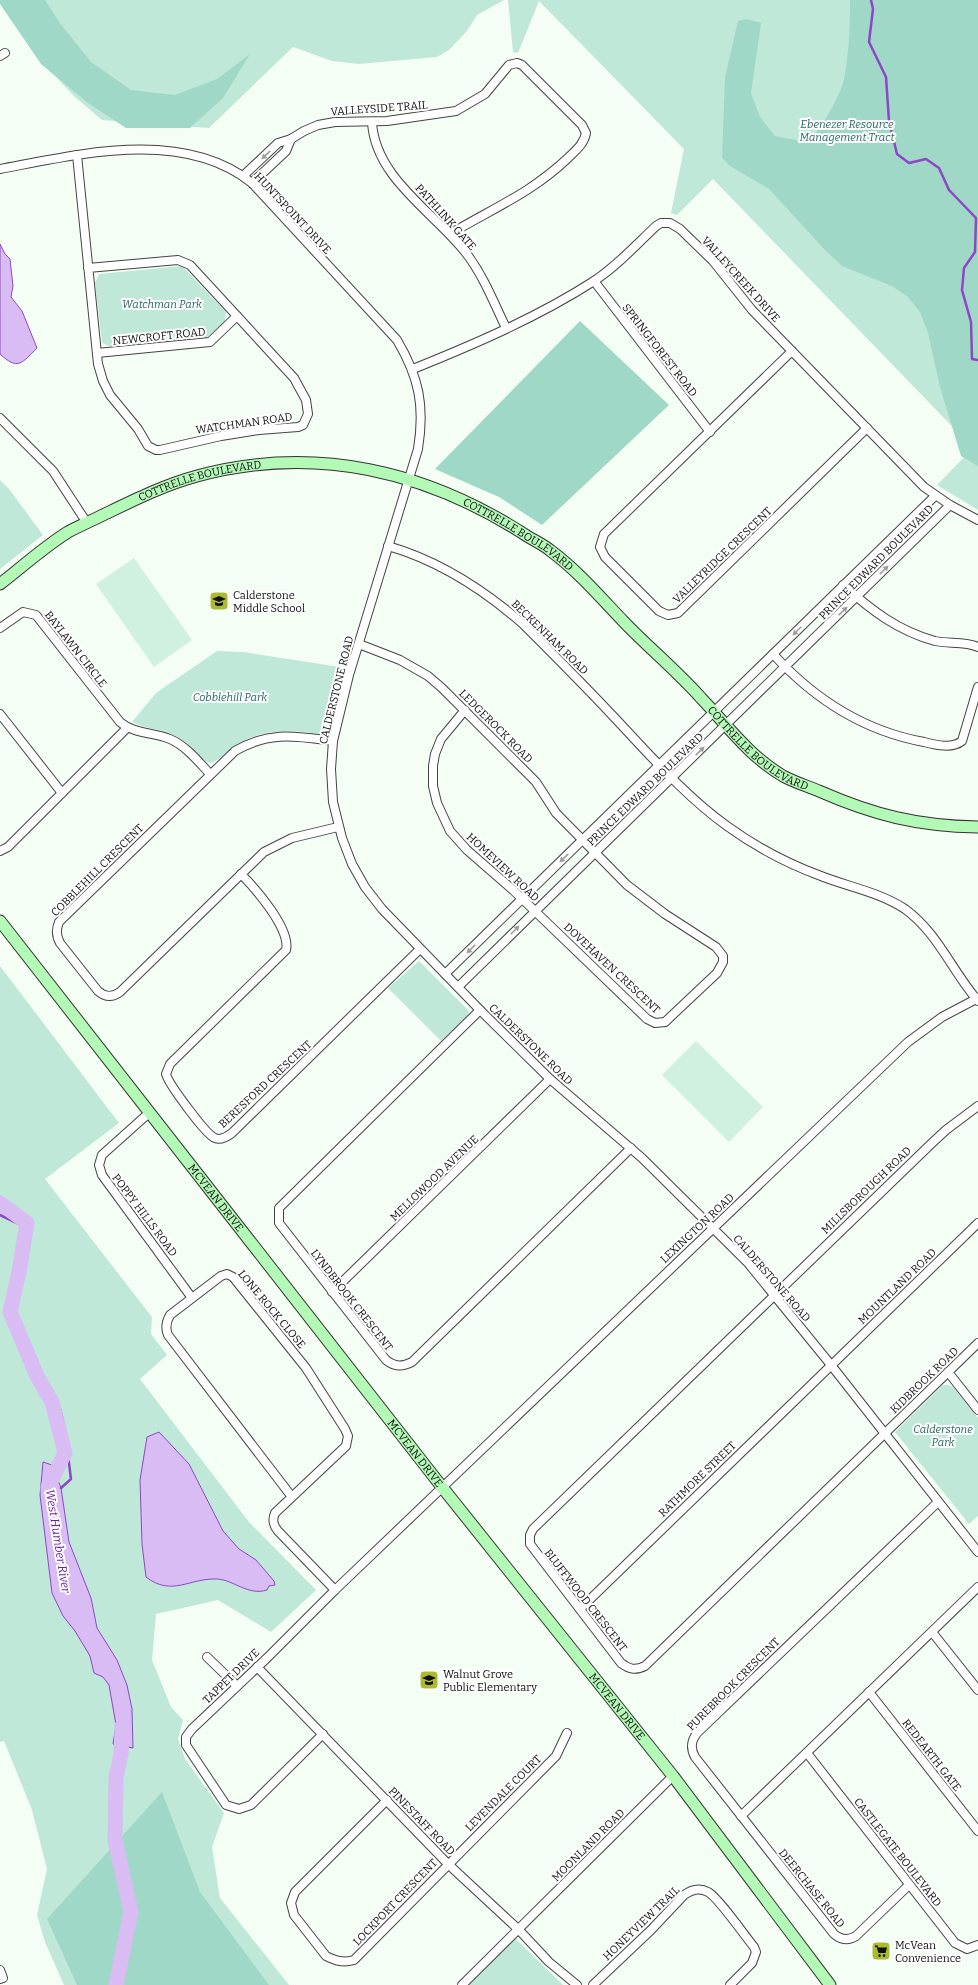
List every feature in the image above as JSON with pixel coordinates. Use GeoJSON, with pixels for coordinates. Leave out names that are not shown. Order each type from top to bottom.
{"type":"FeatureCollection","features":[{"type":"Feature","properties":{"kind":"main road","name":"COTTRELLE BOULEVARD"},"geometry":{"type":"LineString","coordinates":[[0,584],[68,532],[129,501],[197,476],[237,468],[274,464],[334,465],[365,469],[408,479],[430,485],[476,505],[551,550],[641,639],[668,663],[738,740],[784,776],[839,801],[879,815],[916,823],[978,827]]}},
{"type":"Feature","properties":{"kind":"main road","name":"MCVEAN DRIVE"},"geometry":{"type":"LineString","coordinates":[[0,921],[442,1488],[673,1776],[830,1985]]}},
{"type":"Feature","properties":{"kind":"street","name":"VALLEYSIDE TRAIL"},"geometry":{"type":"LineString","coordinates":[[244,176],[278,143],[323,124],[335,122],[372,122],[456,111],[485,94],[507,67],[517,63],[528,69],[585,130],[583,142],[550,175],[521,195],[450,234]]}},
{"type":"Feature","properties":{"kind":"street","name":"PATHLINK GATE"},"geometry":{"type":"LineString","coordinates":[[372,122],[375,142],[394,175],[466,253],[477,270],[506,328]]}},
{"type":"Feature","properties":{"kind":"street"},"geometry":{"type":"LineString","coordinates":[[252,184],[286,151],[291,138]]}},
{"type":"Feature","properties":{"kind":"street","name":"HUNTSPOINT DRIVE"},"geometry":{"type":"LineString","coordinates":[[0,169],[77,154],[113,150],[182,153],[211,160],[244,176],[391,331],[413,368],[419,399],[421,424],[418,449],[408,479]]}},
{"type":"Feature","properties":{"kind":"street","name":"WATCHMAN ROAD"},"geometry":{"type":"LineString","coordinates":[[77,154],[88,268],[100,372],[110,395],[138,429],[148,446],[156,450],[221,436],[304,425],[308,414],[306,400],[294,378],[190,265],[178,260],[88,268]]}},
{"type":"Feature","properties":{"kind":"street","name":"VALLEYCREEK DRIVE"},"geometry":{"type":"LineString","coordinates":[[413,368],[460,350],[506,328],[594,281],[627,254],[656,226],[664,223],[674,224],[714,261],[752,310],[935,496],[978,520]]}},
{"type":"Feature","properties":{"kind":"street","name":"SPRINGFOREST ROAD"},"geometry":{"type":"LineString","coordinates":[[594,281],[710,432]]}},
{"type":"Feature","properties":{"kind":"street","name":"NEWCROFT ROAD"},"geometry":{"type":"LineString","coordinates":[[97,353],[210,342],[237,316]]}},
{"type":"Feature","properties":{"kind":"street","name":"VALLEYRIDGE CRESCENT"},"geometry":{"type":"LineString","coordinates":[[792,351],[604,534],[600,542],[600,547],[605,557],[659,611],[668,615],[673,615],[681,611],[867,428]]}},
{"type":"Feature","properties":{"kind":"street"},"geometry":{"type":"LineString","coordinates":[[0,418],[53,471],[86,523]]}},
{"type":"Feature","properties":{"kind":"street","name":"CALDERSTONE ROAD"},"geometry":{"type":"LineString","coordinates":[[408,479],[349,675],[333,741],[331,784],[338,827],[352,864],[365,887],[382,909],[480,1010],[550,1079],[631,1148],[748,1264],[831,1364],[978,1552]]}},
{"type":"Feature","properties":{"kind":"street","name":"PRINCE EDWARD BOULEVARD"},"geometry":{"type":"LineString","coordinates":[[445,974],[935,496]]}},
{"type":"Feature","properties":{"kind":"street","name":"PRINCE EDWARD BOULEVARD"},"geometry":{"type":"LineString","coordinates":[[458,987],[857,598],[950,505]]}},
{"type":"Feature","properties":{"kind":"street","name":"BECKENHAM ROAD"},"geometry":{"type":"LineString","coordinates":[[388,546],[428,560],[456,574],[507,609],[524,624],[672,778],[716,817],[765,850],[820,876],[874,893],[905,910],[930,932],[966,987],[977,999]]}},
{"type":"Feature","properties":{"kind":"street"},"geometry":{"type":"LineString","coordinates":[[843,585],[857,598],[885,619],[910,633],[949,644],[978,647]]}},
{"type":"Feature","properties":{"kind":"street","name":"BAYLAWN CIRCLE"},"geometry":{"type":"LineString","coordinates":[[0,628],[23,612],[36,615],[111,712],[127,728]]}},
{"type":"Feature","properties":{"kind":"street","name":"LEDGEROCK ROAD"},"geometry":{"type":"LineString","coordinates":[[359,644],[385,653],[415,668],[442,688],[466,710],[536,782],[556,813],[595,853]]}},
{"type":"Feature","properties":{"kind":"street"},"geometry":{"type":"LineString","coordinates":[[773,654],[812,692],[858,720],[902,737],[943,745],[959,744],[965,738],[978,687]]}},
{"type":"Feature","properties":{"kind":"street","name":"HOMEVIEW ROAD"},"geometry":{"type":"LineString","coordinates":[[466,710],[445,733],[435,754],[433,778],[438,803],[445,822],[457,840],[535,911]]}},
{"type":"Feature","properties":{"kind":"street"},"geometry":{"type":"LineString","coordinates":[[0,714],[62,793]]}},
{"type":"Feature","properties":{"kind":"street"},"geometry":{"type":"LineString","coordinates":[[0,851],[8,847],[127,728],[161,736],[176,742],[210,774]]}},
{"type":"Feature","properties":{"kind":"street","name":"COBBLEHILL CRESCENT"},"geometry":{"type":"LineString","coordinates":[[333,741],[291,736],[265,738],[235,751],[59,922],[56,935],[60,943],[98,990],[105,996],[114,996],[120,992],[264,852],[292,838],[338,827]]}},
{"type":"Feature","properties":{"kind":"street","name":"DOVEHAVEN CRESCENT"},"geometry":{"type":"LineString","coordinates":[[535,911],[647,1019],[655,1023],[661,1023],[669,1020],[717,973],[722,966],[723,956],[716,946],[665,914],[640,895],[595,853]]}},
{"type":"Feature","properties":{"kind":"street","name":"BERESFORD CRESCENT"},"geometry":{"type":"LineString","coordinates":[[241,874],[262,897],[284,934],[287,944],[286,950],[170,1064],[166,1074],[170,1084],[207,1132],[215,1138],[221,1139],[232,1132],[420,949]]}},
{"type":"Feature","properties":{"kind":"street","name":"LEXINGTON ROAD"},"geometry":{"type":"LineString","coordinates":[[442,1488],[908,1042],[942,1018],[977,999]]}},
{"type":"Feature","properties":{"kind":"street","name":"LYNDBROOK CRESCENT"},"geometry":{"type":"LineString","coordinates":[[480,1010],[281,1205],[278,1212],[279,1223],[386,1360],[392,1365],[405,1365],[412,1362],[631,1148]]}},
{"type":"Feature","properties":{"kind":"street","name":"MELLOWOOD AVENUE"},"geometry":{"type":"LineString","coordinates":[[332,1292],[550,1079]]}},
{"type":"Feature","properties":{"kind":"street","name":"MILLSBOROUGH ROAD"},"geometry":{"type":"LineString","coordinates":[[774,1294],[946,1130],[978,1106]]}},
{"type":"Feature","properties":{"kind":"street","name":"POPPY HILLS ROAD"},"geometry":{"type":"LineString","coordinates":[[150,1112],[102,1155],[99,1165],[102,1175],[192,1298]]}},
{"type":"Feature","properties":{"kind":"street","name":"MOUNTLAND ROAD"},"geometry":{"type":"LineString","coordinates":[[831,1364],[978,1223]]}},
{"type":"Feature","properties":{"kind":"street","name":"LONE ROCK CLOSE"},"geometry":{"type":"LineString","coordinates":[[292,1497],[168,1335],[166,1325],[170,1315],[221,1276],[227,1274],[233,1277],[306,1368],[348,1436],[346,1446],[292,1497],[275,1512],[273,1517],[274,1527],[335,1590]]}},
{"type":"Feature","properties":{"kind":"street","name":"BLUFFWOOD CRESCENT"},"geometry":{"type":"LineString","coordinates":[[774,1294],[531,1532],[529,1539],[532,1548],[621,1663],[633,1669],[645,1666],[885,1433]]}},
{"type":"Feature","properties":{"kind":"street","name":"KIDBROOK ROAD"},"geometry":{"type":"LineString","coordinates":[[885,1433],[978,1344]]}},
{"type":"Feature","properties":{"kind":"street","name":"RATHMORE STREET"},"geometry":{"type":"LineString","coordinates":[[580,1609],[831,1364]]}},
{"type":"Feature","properties":{"kind":"street"},"geometry":{"type":"LineString","coordinates":[[948,1372],[978,1410]]}},
{"type":"Feature","properties":{"kind":"street","name":"TAPPET DRIVE"},"geometry":{"type":"LineString","coordinates":[[323,1734],[251,1805],[239,1809],[226,1805],[186,1745],[186,1737],[192,1729],[442,1488]]}},
{"type":"Feature","properties":{"kind":"street","name":"PUREBROOK CRESCENT"},"geometry":{"type":"LineString","coordinates":[[741,1816],[695,1757],[692,1751],[692,1739],[938,1502]]}},
{"type":"Feature","properties":{"kind":"street"},"geometry":{"type":"LineString","coordinates":[[741,1816],[978,1587]]}},
{"type":"Feature","properties":{"kind":"street"},"geometry":{"type":"LineString","coordinates":[[932,1632],[978,1690]]}},
{"type":"Feature","properties":{"kind":"street"},"geometry":{"type":"LineString","coordinates":[[207,1657],[237,1686]]}},
{"type":"Feature","properties":{"kind":"street","name":"PINESTAFF ROAD"},"geometry":{"type":"LineString","coordinates":[[257,1667],[448,1864],[519,1930],[549,1962],[577,1985]]}},
{"type":"Feature","properties":{"kind":"street","name":"REDEARTH GATE"},"geometry":{"type":"LineString","coordinates":[[869,1692],[978,1831]]}},
{"type":"Feature","properties":{"kind":"street","name":"LEVENDALE COURT"},"geometry":{"type":"LineString","coordinates":[[448,1864],[556,1756],[567,1733]]}},
{"type":"Feature","properties":{"kind":"street","name":"CASTLEGATE BOULEVARD"},"geometry":{"type":"LineString","coordinates":[[807,1753],[958,1946],[967,1949],[978,1945]]}},
{"type":"Feature","properties":{"kind":"street","name":"MOONLAND ROAD"},"geometry":{"type":"LineString","coordinates":[[462,1985],[673,1776]]}},
{"type":"Feature","properties":{"kind":"street","name":"LOCKPORT CRESCENT"},"geometry":{"type":"LineString","coordinates":[[387,1800],[295,1892],[291,1903],[294,1916],[326,1956],[339,1962],[354,1960],[448,1864]]}},
{"type":"Feature","properties":{"kind":"street","name":"DEERCHASE ROAD"},"geometry":{"type":"LineString","coordinates":[[741,1816],[834,1934],[841,1939],[856,1936],[909,1885]]}},
{"type":"Feature","properties":{"kind":"street","name":"HONEYVIEW TRAIL"},"geometry":{"type":"LineString","coordinates":[[593,1985],[684,1895],[689,1891],[700,1889],[711,1894],[754,1947],[756,1952],[752,1964],[730,1985]]}},
{"type":"Feature","properties":{"kind":"green space"},"geometry":{"type":"Polygon","coordinates":[[[0,0],[45,0],[59,22],[91,62],[131,90],[175,95],[217,79],[250,54],[223,98],[190,128],[126,128],[88,103],[41,64],[0,4],[0,0]]]}},
{"type":"Feature","properties":{"kind":"green space"},"geometry":{"type":"Polygon","coordinates":[[[1,0],[504,0],[477,15],[467,31],[449,50],[437,57],[359,64],[332,61],[293,47],[209,128],[102,120],[75,97],[35,55],[1,0]]]}},
{"type":"Feature","properties":{"kind":"green space","name":"Ebenezer Resource Management Tract"},"geometry":{"type":"Polygon","coordinates":[[[508,0],[978,0],[978,510],[937,485],[973,448],[713,179],[677,215],[671,213],[684,149],[539,1],[518,53],[513,52],[508,0]]]}},
{"type":"Feature","properties":{"kind":"green space"},"geometry":{"type":"Polygon","coordinates":[[[850,0],[978,0],[978,466],[961,456],[940,387],[928,333],[920,312],[908,297],[892,286],[842,266],[825,250],[769,189],[730,166],[722,158],[725,77],[738,21],[746,19],[761,23],[751,93],[760,117],[775,136],[796,140],[812,138],[831,110],[844,79],[849,40],[850,0]]]}},
{"type":"Feature","properties":{"kind":"green space","name":"Watchman Park"},"geometry":{"type":"Polygon","coordinates":[[[182,266],[226,312],[225,322],[206,338],[109,346],[102,343],[95,283],[99,274],[182,266]]]}},
{"type":"Feature","properties":{"kind":"green space"},"geometry":{"type":"Polygon","coordinates":[[[580,321],[669,405],[542,525],[499,497],[435,469],[580,321]]]}},
{"type":"Feature","properties":{"kind":"green space"},"geometry":{"type":"Polygon","coordinates":[[[0,480],[9,489],[43,535],[0,569],[0,480]]]}},
{"type":"Feature","properties":{"kind":"green space"},"geometry":{"type":"Polygon","coordinates":[[[134,558],[192,640],[154,667],[96,584],[134,558]]]}},
{"type":"Feature","properties":{"kind":"green space","name":"Cobblehill Park"},"geometry":{"type":"Polygon","coordinates":[[[217,651],[243,652],[340,667],[325,733],[321,734],[288,731],[267,733],[246,739],[218,760],[211,763],[203,759],[176,736],[132,722],[156,693],[217,651]]]}},
{"type":"Feature","properties":{"kind":"green space"},"geometry":{"type":"Polygon","coordinates":[[[419,961],[469,1011],[468,1015],[441,1041],[388,988],[419,961]]]}},
{"type":"Feature","properties":{"kind":"green space"},"geometry":{"type":"Polygon","coordinates":[[[0,966],[119,1123],[45,1179],[152,1317],[151,1334],[167,1355],[140,1379],[249,1522],[316,1590],[271,1632],[218,1600],[156,1614],[152,1660],[171,1707],[183,1720],[178,1739],[185,1759],[224,1813],[212,1847],[220,1898],[289,1985],[64,1985],[45,1942],[37,1915],[47,1869],[32,1810],[4,1741],[0,1742],[0,966]]]}},
{"type":"Feature","properties":{"kind":"green space"},"geometry":{"type":"Polygon","coordinates":[[[696,1041],[763,1107],[729,1142],[662,1075],[696,1041]]]}},
{"type":"Feature","properties":{"kind":"green space","name":"Calderstone Park"},"geometry":{"type":"Polygon","coordinates":[[[943,1385],[953,1387],[978,1418],[978,1516],[969,1524],[895,1432],[943,1385]]]}},
{"type":"Feature","properties":{"kind":"green space"},"geometry":{"type":"Polygon","coordinates":[[[162,1792],[200,1892],[269,1985],[77,1985],[47,1919],[162,1792]]]}},
{"type":"Feature","properties":{"kind":"green space"},"geometry":{"type":"Polygon","coordinates":[[[515,1938],[563,1985],[469,1985],[515,1938]]]}},
{"type":"Feature","properties":{"kind":"water"},"geometry":{"type":"Polygon","coordinates":[[[0,244],[5,254],[10,259],[13,286],[11,297],[22,311],[37,348],[27,358],[16,364],[0,354],[0,244]]]}},
{"type":"Feature","properties":{"kind":"water"},"geometry":{"type":"Polygon","coordinates":[[[159,1432],[189,1464],[223,1531],[239,1549],[256,1560],[274,1581],[275,1585],[269,1586],[267,1590],[254,1591],[223,1580],[207,1579],[181,1585],[164,1586],[155,1583],[146,1577],[142,1544],[140,1480],[147,1437],[159,1432]]]}},
{"type":"Feature","properties":{"kind":"water"},"geometry":{"type":"Polygon","coordinates":[[[43,1462],[52,1465],[61,1488],[69,1542],[91,1598],[97,1628],[117,1660],[127,1685],[132,1709],[133,1748],[113,1744],[116,1725],[109,1685],[103,1677],[94,1673],[90,1656],[75,1631],[63,1616],[52,1593],[40,1495],[43,1462]]]}},
{"type":"Feature","properties":{"kind":"waterway"},"geometry":{"type":"LineString","coordinates":[[871,0],[873,9],[869,42],[886,77],[889,121],[897,154],[909,163],[926,159],[939,168],[949,190],[976,218],[975,252],[964,268],[962,290],[971,322],[972,359],[978,360]]}},
{"type":"Feature","properties":{"kind":"waterway","name":"West Humber River"},"geometry":{"type":"LineString","coordinates":[[0,1203],[27,1223],[19,1272],[10,1312],[37,1376],[52,1402],[65,1453],[48,1487],[48,1491]]}},
{"type":"Feature","properties":{"kind":"waterway"},"geometry":{"type":"LineString","coordinates":[[0,1215],[21,1225],[24,1238],[23,1262],[12,1310],[13,1323],[16,1338],[25,1360],[40,1384],[57,1403],[61,1412],[71,1479],[61,1488]]}},
{"type":"Feature","properties":{"kind":"waterway","name":"West Humber River"},"geometry":{"type":"LineString","coordinates":[[116,1985],[131,1912],[115,1840],[116,1777],[121,1754],[122,1726]]}},
{"type":"Feature","properties":{"kind":"place","name":"Calderstone Middle School"},"geometry":{"type":"Point","coordinates":[219,601]}},
{"type":"Feature","properties":{"kind":"place","name":"Walnut Grove Public Elementary"},"geometry":{"type":"Point","coordinates":[429,1680]}},
{"type":"Feature","properties":{"kind":"place","name":"McVean Convenience"},"geometry":{"type":"Point","coordinates":[881,1951]}}]}
